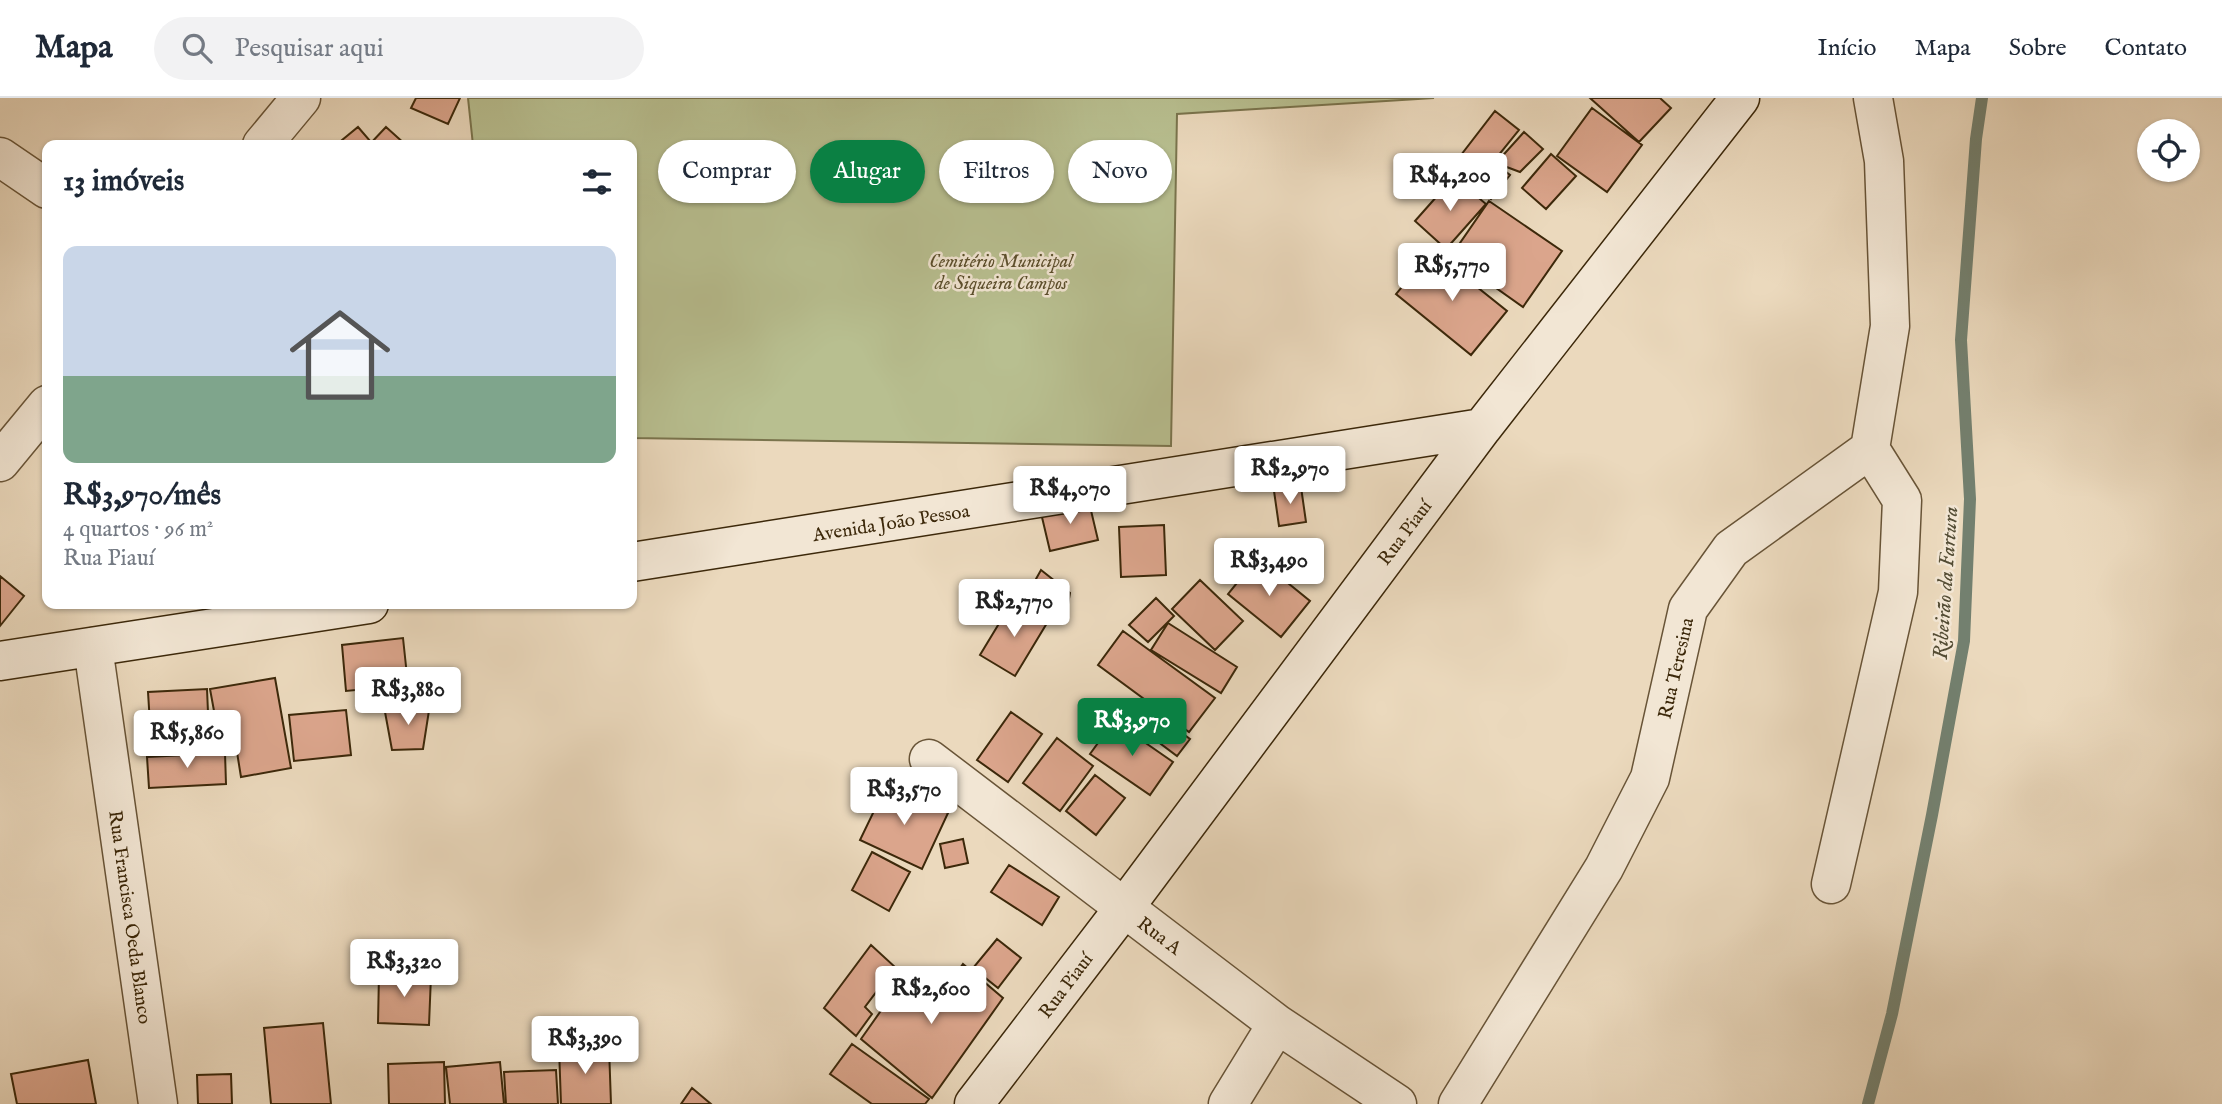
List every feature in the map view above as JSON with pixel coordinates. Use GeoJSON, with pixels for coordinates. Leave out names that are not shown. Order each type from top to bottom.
{"type":"FeatureCollection","features":[{"type":"Feature","properties":{"kind":"street"},"geometry":{"type":"LineString","coordinates":[[266,140],[301,98]]}},
{"type":"Feature","properties":{"kind":"street","name":"Rua Piauí"},"geometry":{"type":"LineString","coordinates":[[974,1104],[1124,908],[1482,428],[1740,98]]}},
{"type":"Feature","properties":{"kind":"street"},"geometry":{"type":"LineString","coordinates":[[1831,884],[1898,592],[1902,500],[1870,449],[1890,326],[1884,162],[1873,98]]}},
{"type":"Feature","properties":{"kind":"street"},"geometry":{"type":"LineString","coordinates":[[0,157],[42,186]]}},
{"type":"Feature","properties":{"kind":"street"},"geometry":{"type":"LineString","coordinates":[[0,463],[42,411]]}},
{"type":"Feature","properties":{"kind":"street","name":"Avenida João Pessoa"},"geometry":{"type":"LineString","coordinates":[[637,561],[1482,428]]}},
{"type":"Feature","properties":{"kind":"street","name":"Rua Teresina"},"geometry":{"type":"LineString","coordinates":[[1458,1104],[1604,868],[1650,778],[1688,609],[1731,549],[1870,449]]}},
{"type":"Feature","properties":{"kind":"street"},"geometry":{"type":"LineString","coordinates":[[0,660],[337,609]]}},
{"type":"Feature","properties":{"kind":"street","name":"Rua Francisca Oeda Blanco"},"geometry":{"type":"LineString","coordinates":[[93,647],[158,1104]]}},
{"type":"Feature","properties":{"kind":"street","name":"Rua A"},"geometry":{"type":"LineString","coordinates":[[929,759],[1277,1024],[1397,1104]]}},
{"type":"Feature","properties":{"kind":"street"},"geometry":{"type":"LineString","coordinates":[[1228,1104],[1277,1024]]}},
{"type":"Feature","properties":{"kind":"green space","name":"Cemitério Municipal de Siqueira Campos"},"geometry":{"type":"Polygon","coordinates":[[[468,98],[1434,98],[1177,114],[1171,446],[637,438],[637,140],[472,140],[468,98]]]}},
{"type":"Feature","properties":{"kind":"building"},"geometry":{"type":"Polygon","coordinates":[[[416,98],[460,98],[448,124],[411,108],[416,98]]]}},
{"type":"Feature","properties":{"kind":"building"},"geometry":{"type":"Polygon","coordinates":[[[1590,98],[1660,98],[1671,108],[1639,142],[1590,98]]]}},
{"type":"Feature","properties":{"kind":"building"},"geometry":{"type":"Polygon","coordinates":[[[1592,108],[1642,145],[1607,192],[1557,156],[1592,108]]]}},
{"type":"Feature","properties":{"kind":"building"},"geometry":{"type":"Polygon","coordinates":[[[1495,111],[1519,130],[1493,162],[1510,175],[1491,199],[1451,168],[1495,111]]]}},
{"type":"Feature","properties":{"kind":"building"},"geometry":{"type":"Polygon","coordinates":[[[358,127],[369,140],[342,140],[358,127]]]}},
{"type":"Feature","properties":{"kind":"building"},"geometry":{"type":"Polygon","coordinates":[[[386,127],[400,140],[374,140],[386,127]]]}},
{"type":"Feature","properties":{"kind":"building"},"geometry":{"type":"Polygon","coordinates":[[[1524,132],[1543,149],[1520,172],[1496,163],[1524,132]]]}},
{"type":"Feature","properties":{"kind":"building"},"geometry":{"type":"Polygon","coordinates":[[[1551,154],[1576,176],[1546,209],[1522,188],[1551,154]]]}},
{"type":"Feature","properties":{"kind":"building"},"geometry":{"type":"Polygon","coordinates":[[[1454,177],[1486,204],[1446,249],[1415,221],[1454,177]]]}},
{"type":"Feature","properties":{"kind":"building"},"geometry":{"type":"Polygon","coordinates":[[[1489,201],[1562,251],[1523,307],[1451,256],[1489,201]]]}},
{"type":"Feature","properties":{"kind":"building"},"geometry":{"type":"Polygon","coordinates":[[[1432,251],[1507,311],[1471,355],[1396,294],[1432,251]]]}},
{"type":"Feature","properties":{"kind":"building"},"geometry":{"type":"Polygon","coordinates":[[[1301,487],[1306,522],[1279,526],[1274,491],[1301,487]]]}},
{"type":"Feature","properties":{"kind":"building"},"geometry":{"type":"Polygon","coordinates":[[[1089,502],[1098,540],[1050,551],[1041,513],[1089,502]]]}},
{"type":"Feature","properties":{"kind":"building"},"geometry":{"type":"Polygon","coordinates":[[[1164,525],[1166,575],[1121,577],[1119,527],[1164,525]]]}},
{"type":"Feature","properties":{"kind":"building"},"geometry":{"type":"Polygon","coordinates":[[[1257,558],[1310,601],[1281,637],[1228,594],[1257,558]]]}},
{"type":"Feature","properties":{"kind":"building"},"geometry":{"type":"Polygon","coordinates":[[[1041,570],[1070,593],[1066,616],[1027,595],[1041,570]]]}},
{"type":"Feature","properties":{"kind":"building"},"geometry":{"type":"Polygon","coordinates":[[[0,576],[24,596],[0,626],[0,576]]]}},
{"type":"Feature","properties":{"kind":"building"},"geometry":{"type":"Polygon","coordinates":[[[1200,580],[1243,621],[1215,650],[1172,609],[1200,580]]]}},
{"type":"Feature","properties":{"kind":"building"},"geometry":{"type":"Polygon","coordinates":[[[1156,598],[1174,616],[1148,642],[1129,625],[1156,598]]]}},
{"type":"Feature","properties":{"kind":"building"},"geometry":{"type":"Polygon","coordinates":[[[1012,602],[1047,623],[1015,676],[980,655],[1012,602]]]}},
{"type":"Feature","properties":{"kind":"building"},"geometry":{"type":"Polygon","coordinates":[[[1168,623],[1237,667],[1221,693],[1151,650],[1168,623]]]}},
{"type":"Feature","properties":{"kind":"building"},"geometry":{"type":"Polygon","coordinates":[[[1123,631],[1215,698],[1189,732],[1098,665],[1123,631]]]}},
{"type":"Feature","properties":{"kind":"building"},"geometry":{"type":"Polygon","coordinates":[[[403,638],[408,685],[346,691],[342,645],[403,638]]]}},
{"type":"Feature","properties":{"kind":"building"},"geometry":{"type":"Polygon","coordinates":[[[275,678],[291,768],[241,777],[236,746],[221,749],[210,689],[275,678]]]}},
{"type":"Feature","properties":{"kind":"building"},"geometry":{"type":"Polygon","coordinates":[[[207,689],[209,736],[151,740],[148,692],[207,689]]]}},
{"type":"Feature","properties":{"kind":"building"},"geometry":{"type":"Polygon","coordinates":[[[430,704],[423,749],[392,750],[385,712],[430,704]]]}},
{"type":"Feature","properties":{"kind":"building"},"geometry":{"type":"Polygon","coordinates":[[[346,710],[351,755],[294,761],[289,715],[346,710]]]}},
{"type":"Feature","properties":{"kind":"building"},"geometry":{"type":"Polygon","coordinates":[[[1150,710],[1190,739],[1177,756],[1137,726],[1150,710]]]}},
{"type":"Feature","properties":{"kind":"building"},"geometry":{"type":"Polygon","coordinates":[[[1011,712],[1042,734],[1008,782],[977,760],[1011,712]]]}},
{"type":"Feature","properties":{"kind":"building"},"geometry":{"type":"Polygon","coordinates":[[[1114,721],[1173,762],[1150,795],[1090,754],[1114,721]]]}},
{"type":"Feature","properties":{"kind":"building"},"geometry":{"type":"Polygon","coordinates":[[[1057,738],[1093,766],[1060,811],[1023,783],[1057,738]]]}},
{"type":"Feature","properties":{"kind":"building"},"geometry":{"type":"Polygon","coordinates":[[[225,753],[226,784],[149,788],[147,757],[225,753]]]}},
{"type":"Feature","properties":{"kind":"building"},"geometry":{"type":"Polygon","coordinates":[[[1095,775],[1125,798],[1096,835],[1066,811],[1095,775]]]}},
{"type":"Feature","properties":{"kind":"building"},"geometry":{"type":"Polygon","coordinates":[[[887,784],[948,813],[922,869],[860,840],[887,784]]]}},
{"type":"Feature","properties":{"kind":"building"},"geometry":{"type":"Polygon","coordinates":[[[963,839],[968,863],[945,868],[940,844],[963,839]]]}},
{"type":"Feature","properties":{"kind":"building"},"geometry":{"type":"Polygon","coordinates":[[[872,852],[910,872],[889,911],[852,890],[872,852]]]}},
{"type":"Feature","properties":{"kind":"building"},"geometry":{"type":"Polygon","coordinates":[[[1009,865],[1059,897],[1042,925],[991,892],[1009,865]]]}},
{"type":"Feature","properties":{"kind":"building"},"geometry":{"type":"Polygon","coordinates":[[[997,939],[1021,958],[998,988],[973,968],[997,939]]]}},
{"type":"Feature","properties":{"kind":"building"},"geometry":{"type":"Polygon","coordinates":[[[871,945],[895,967],[865,1007],[872,1014],[856,1036],[824,1008],[871,945]]]}},
{"type":"Feature","properties":{"kind":"building"},"geometry":{"type":"Polygon","coordinates":[[[963,964],[1003,998],[932,1098],[861,1039],[911,968],[942,993],[963,964]]]}},
{"type":"Feature","properties":{"kind":"building"},"geometry":{"type":"Polygon","coordinates":[[[379,974],[431,976],[429,1025],[378,1023],[379,974]]]}},
{"type":"Feature","properties":{"kind":"building"},"geometry":{"type":"Polygon","coordinates":[[[323,1023],[331,1104],[271,1104],[264,1028],[323,1023]]]}},
{"type":"Feature","properties":{"kind":"building"},"geometry":{"type":"Polygon","coordinates":[[[852,1044],[929,1099],[925,1104],[872,1104],[830,1074],[852,1044]]]}},
{"type":"Feature","properties":{"kind":"building"},"geometry":{"type":"Polygon","coordinates":[[[609,1047],[611,1104],[561,1104],[559,1048],[609,1047]]]}},
{"type":"Feature","properties":{"kind":"building"},"geometry":{"type":"Polygon","coordinates":[[[88,1060],[96,1104],[17,1104],[11,1074],[88,1060]]]}},
{"type":"Feature","properties":{"kind":"building"},"geometry":{"type":"Polygon","coordinates":[[[444,1062],[445,1104],[389,1104],[388,1064],[444,1062]]]}},
{"type":"Feature","properties":{"kind":"building"},"geometry":{"type":"Polygon","coordinates":[[[500,1062],[504,1104],[450,1104],[446,1067],[500,1062]]]}},
{"type":"Feature","properties":{"kind":"building"},"geometry":{"type":"Polygon","coordinates":[[[556,1070],[558,1104],[506,1104],[504,1072],[556,1070]]]}},
{"type":"Feature","properties":{"kind":"building"},"geometry":{"type":"Polygon","coordinates":[[[231,1074],[232,1104],[198,1104],[197,1075],[231,1074]]]}},
{"type":"Feature","properties":{"kind":"building"},"geometry":{"type":"Polygon","coordinates":[[[692,1088],[711,1104],[681,1104],[692,1088]]]}},
{"type":"Feature","properties":{"kind":"waterway","name":"Ribeirão da Fartura"},"geometry":{"type":"LineString","coordinates":[[1868,1104],[1892,1014],[1964,641],[1970,499],[1961,340],[1976,139],[1982,98]]}}]}
